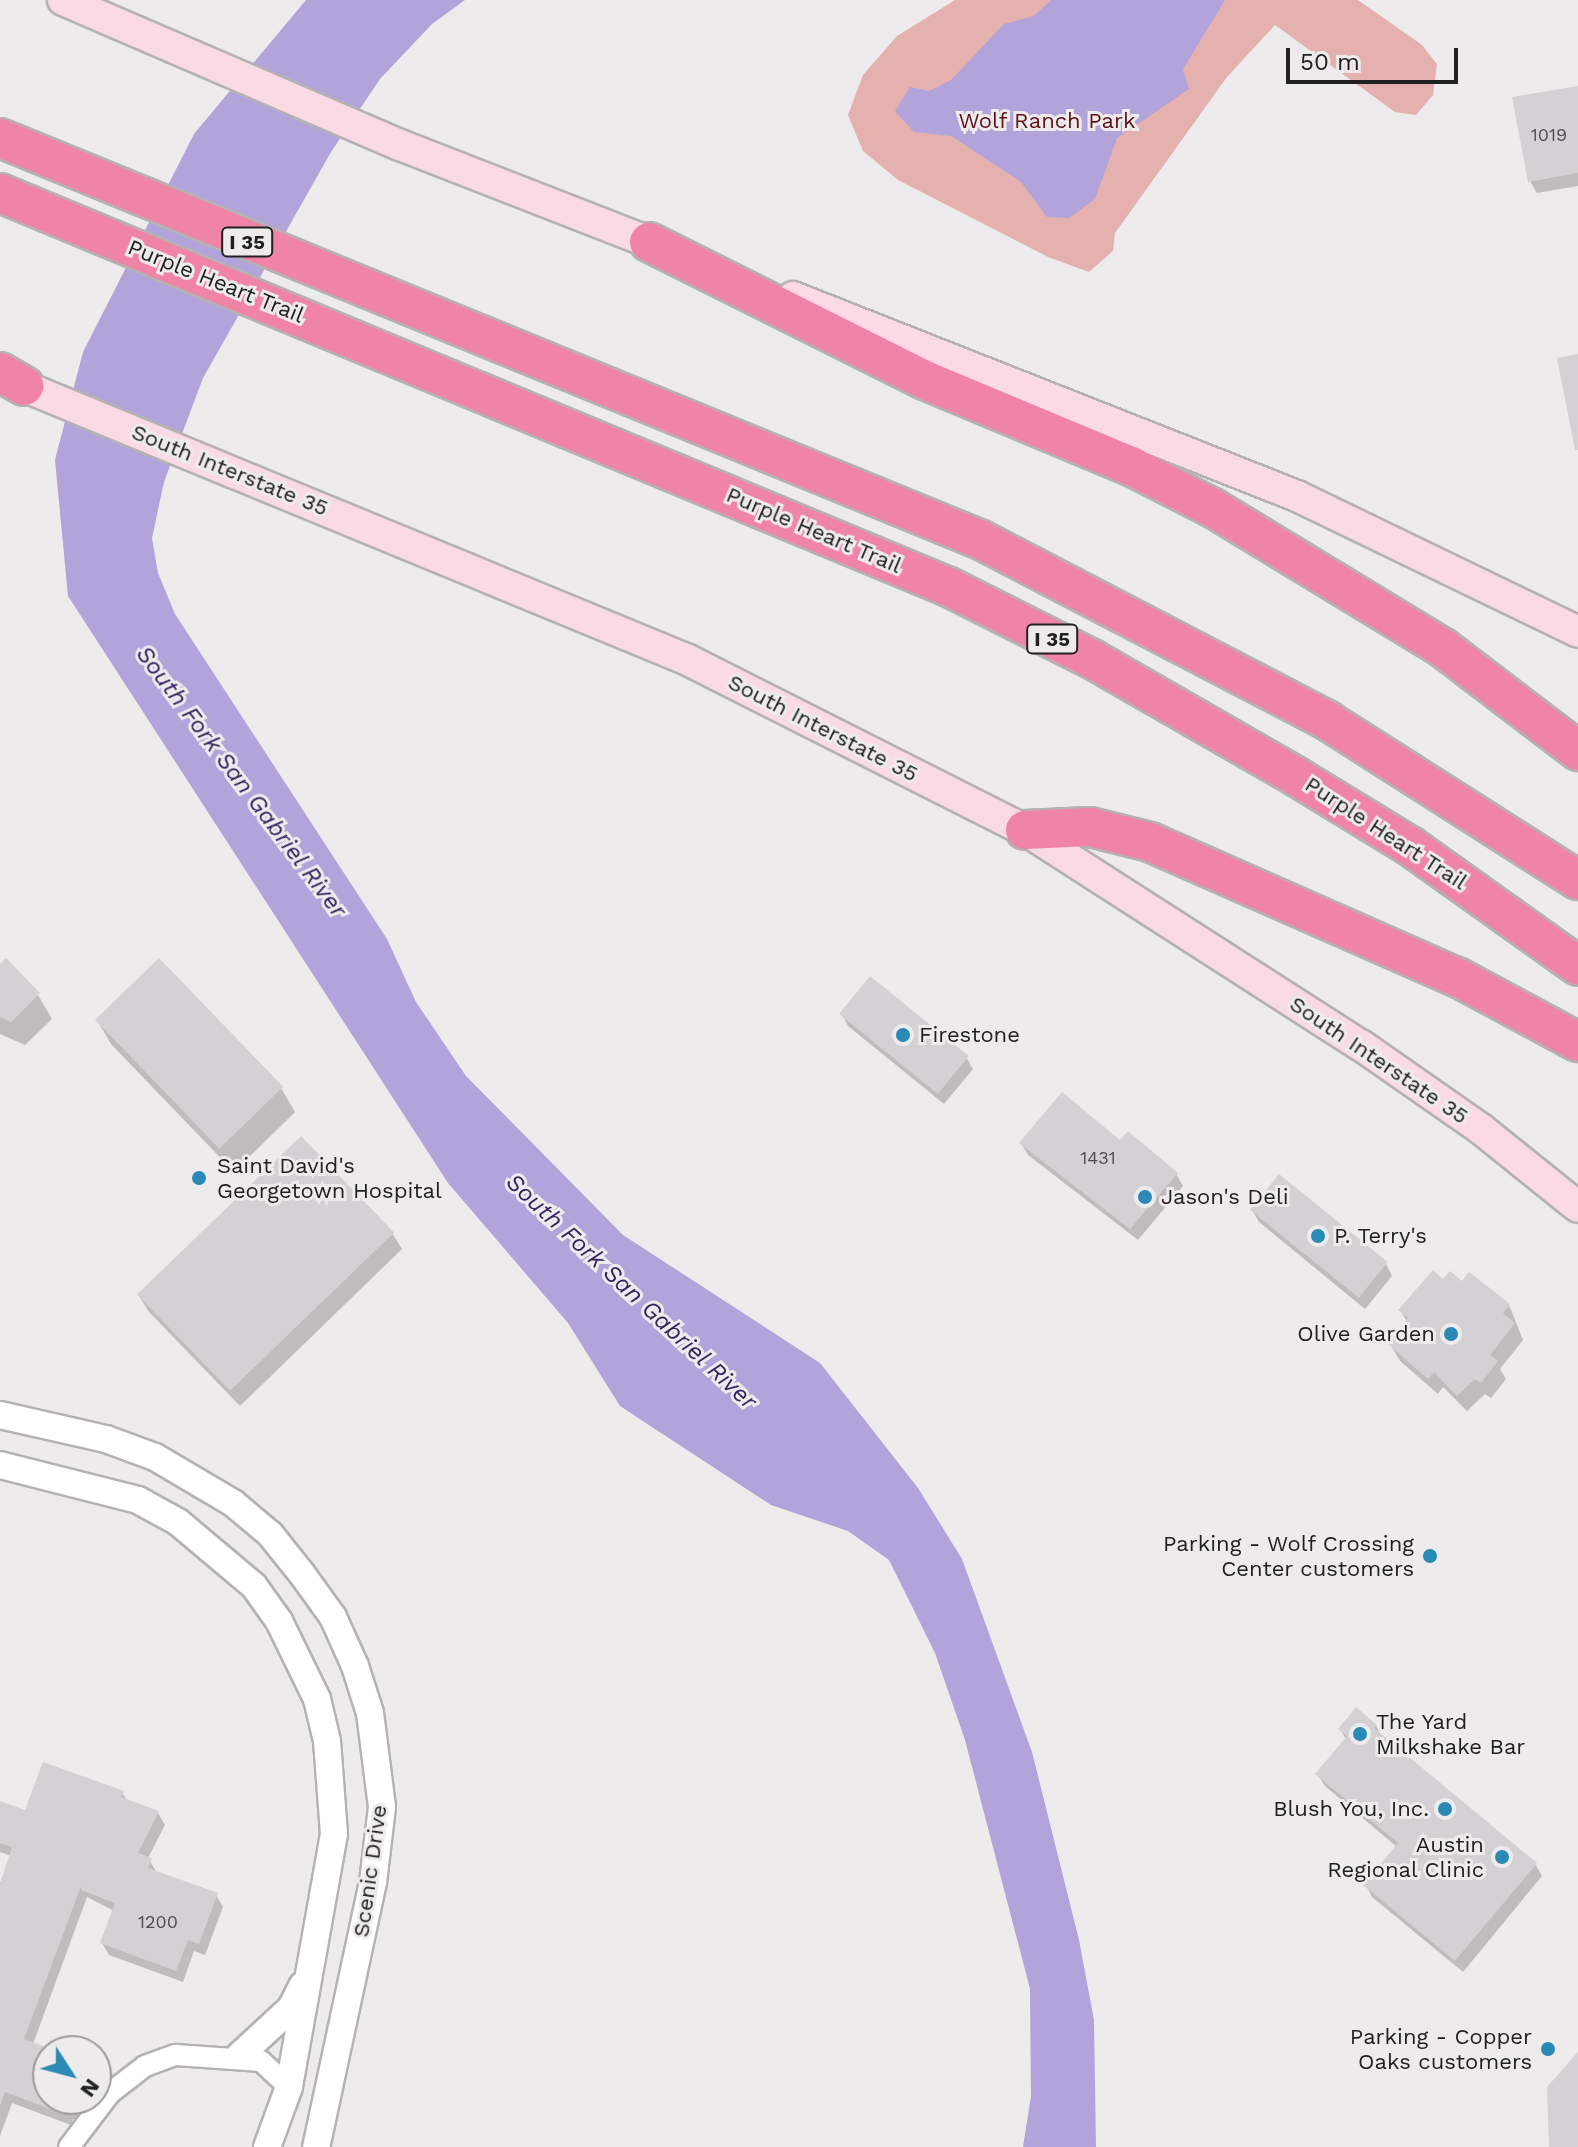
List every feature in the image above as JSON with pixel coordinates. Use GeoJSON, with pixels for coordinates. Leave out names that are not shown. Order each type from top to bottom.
{"type":"FeatureCollection","features":[{"type":"Feature","properties":{"kind":"highway","name":"I 35"},"geometry":{"type":"LineString","coordinates":[[0,138],[981,540],[1328,721],[1578,880]]}},
{"type":"Feature","properties":{"kind":"highway","name":"Purple Heart Trail"},"geometry":{"type":"LineString","coordinates":[[0,193],[949,587],[1092,659],[1410,846],[1578,966]]}},
{"type":"Feature","properties":{"kind":"highway"},"geometry":{"type":"LineString","coordinates":[[649,242],[925,380],[1131,466],[1213,508],[1443,648],[1578,751]]}},
{"type":"Feature","properties":{"kind":"highway"},"geometry":{"type":"LineString","coordinates":[[1025,830],[1090,827],[1150,842],[1459,978],[1578,1042]]}},
{"type":"Feature","properties":{"kind":"main road"},"geometry":{"type":"LineString","coordinates":[[63,0],[173,50],[547,205],[1283,490],[1578,632]]}},
{"type":"Feature","properties":{"kind":"main road","name":"South Interstate 35"},"geometry":{"type":"LineString","coordinates":[[8,379],[538,594],[688,660],[1025,830],[1362,1046],[1481,1129],[1578,1207]]}},
{"type":"Feature","properties":{"kind":"street","name":"Scenic Drive"},"geometry":{"type":"LineString","coordinates":[[0,1415],[106,1439],[155,1457],[233,1503],[270,1534],[302,1574],[333,1617],[355,1666],[370,1713],[382,1807],[370,1897],[316,2147]]}},
{"type":"Feature","properties":{"kind":"street","name":"Scenic Drive"},"geometry":{"type":"LineString","coordinates":[[0,1465],[75,1481],[151,1507],[220,1554],[254,1586],[279,1621],[317,1699],[333,1791],[334,1834],[289,2087],[267,2147]]}},
{"type":"Feature","properties":{"kind":"street"},"geometry":{"type":"LineString","coordinates":[[239,2056],[291,2008],[313,1965]]}},
{"type":"Feature","properties":{"kind":"street"},"geometry":{"type":"LineString","coordinates":[[69,2147],[110,2093],[145,2066],[176,2055],[239,2056],[261,2061],[289,2087]]}},
{"type":"Feature","properties":{"kind":"green space","name":"Wolf Ranch Park"},"geometry":{"type":"Polygon","coordinates":[[[955,0],[1358,0],[1422,45],[1437,64],[1433,95],[1416,115],[1395,112],[1275,25],[1227,77],[1115,233],[1113,251],[1089,272],[1048,257],[898,180],[863,151],[848,115],[863,75],[897,36],[955,0]]]}},
{"type":"Feature","properties":{"kind":"water","name":"South Fork San Gabriel River"},"geometry":{"type":"Polygon","coordinates":[[[306,0],[465,0],[432,24],[380,79],[331,152],[203,378],[164,482],[152,538],[158,573],[175,614],[387,939],[416,1002],[466,1076],[623,1235],[820,1363],[918,1488],[962,1559],[1032,1752],[1079,1940],[1094,2020],[1096,2147],[1023,2147],[1031,2096],[1030,1989],[965,1740],[935,1653],[889,1560],[848,1531],[771,1505],[620,1406],[568,1323],[448,1183],[68,596],[55,460],[83,352],[194,134],[306,0]]]}},
{"type":"Feature","properties":{"kind":"water"},"geometry":{"type":"Polygon","coordinates":[[[1051,0],[1225,0],[1183,69],[1189,89],[1117,138],[1095,199],[1069,218],[1047,217],[1021,182],[951,136],[914,132],[895,111],[910,87],[929,91],[951,80],[1004,24],[1034,16],[1051,0]]]}},
{"type":"Feature","properties":{"kind":"building"},"geometry":{"type":"Polygon","coordinates":[[[1578,86],[1578,173],[1528,182],[1512,97],[1578,86]]]}},
{"type":"Feature","properties":{"kind":"building"},"geometry":{"type":"Polygon","coordinates":[[[1578,354],[1578,450],[1575,450],[1557,358],[1578,354]]]}},
{"type":"Feature","properties":{"kind":"building"},"geometry":{"type":"Polygon","coordinates":[[[6,958],[40,993],[11,1022],[0,1017],[0,964],[6,958]]]}},
{"type":"Feature","properties":{"kind":"building"},"geometry":{"type":"Polygon","coordinates":[[[159,958],[283,1087],[219,1149],[95,1020],[159,958]]]}},
{"type":"Feature","properties":{"kind":"building","name":"Firestone"},"geometry":{"type":"Polygon","coordinates":[[[870,976],[969,1056],[938,1094],[839,1014],[870,976]]]}},
{"type":"Feature","properties":{"kind":"building"},"geometry":{"type":"Polygon","coordinates":[[[1062,1092],[1120,1140],[1128,1131],[1178,1173],[1130,1229],[1019,1143],[1062,1092]]]}},
{"type":"Feature","properties":{"kind":"building"},"geometry":{"type":"Polygon","coordinates":[[[301,1136],[394,1232],[230,1391],[137,1294],[301,1136]]]}},
{"type":"Feature","properties":{"kind":"building","name":"P. Terry's"},"geometry":{"type":"Polygon","coordinates":[[[1279,1174],[1388,1262],[1359,1298],[1250,1210],[1279,1174]]]}},
{"type":"Feature","properties":{"kind":"building","name":"Olive Garden"},"geometry":{"type":"Polygon","coordinates":[[[1433,1270],[1443,1279],[1450,1271],[1462,1281],[1469,1272],[1510,1304],[1503,1313],[1515,1323],[1490,1355],[1498,1361],[1481,1383],[1475,1379],[1457,1396],[1434,1372],[1428,1379],[1388,1344],[1408,1318],[1398,1310],[1433,1270]]]}},
{"type":"Feature","properties":{"kind":"building"},"geometry":{"type":"Polygon","coordinates":[[[1356,1707],[1377,1725],[1374,1728],[1537,1863],[1455,1961],[1363,1885],[1398,1843],[1315,1774],[1347,1736],[1338,1729],[1356,1707]]]}},
{"type":"Feature","properties":{"kind":"building"},"geometry":{"type":"Polygon","coordinates":[[[43,1762],[124,1791],[121,1797],[159,1811],[138,1853],[152,1858],[148,1868],[218,1893],[199,1944],[188,1940],[176,1971],[100,1943],[115,1903],[81,1890],[81,1886],[24,2039],[32,2042],[32,2102],[5,2092],[0,2106],[0,1884],[12,1847],[0,1843],[0,1801],[25,1810],[43,1762]]]}},
{"type":"Feature","properties":{"kind":"building"},"geometry":{"type":"Polygon","coordinates":[[[1578,2052],[1578,2147],[1549,2147],[1547,2087],[1578,2052]]]}},
{"type":"Feature","properties":{"kind":"place","name":"Firestone"},"geometry":{"type":"Point","coordinates":[903,1035]}},
{"type":"Feature","properties":{"kind":"place","name":"Saint David's Georgetown Hospital"},"geometry":{"type":"Point","coordinates":[199,1178]}},
{"type":"Feature","properties":{"kind":"place","name":"Jason's Deli"},"geometry":{"type":"Point","coordinates":[1145,1197]}},
{"type":"Feature","properties":{"kind":"place","name":"P. Terry's"},"geometry":{"type":"Point","coordinates":[1318,1236]}},
{"type":"Feature","properties":{"kind":"place","name":"Olive Garden"},"geometry":{"type":"Point","coordinates":[1451,1334]}},
{"type":"Feature","properties":{"kind":"place","name":"Parking - Wolf Crossing Center customers"},"geometry":{"type":"Point","coordinates":[1430,1556]}},
{"type":"Feature","properties":{"kind":"place","name":"The Yard Milkshake Bar"},"geometry":{"type":"Point","coordinates":[1360,1734]}},
{"type":"Feature","properties":{"kind":"place","name":"Blush You, Inc."},"geometry":{"type":"Point","coordinates":[1445,1809]}},
{"type":"Feature","properties":{"kind":"place","name":"Austin Regional Clinic"},"geometry":{"type":"Point","coordinates":[1502,1857]}},
{"type":"Feature","properties":{"kind":"place","name":"Parking - Copper Oaks customers"},"geometry":{"type":"Point","coordinates":[1548,2049]}}]}
